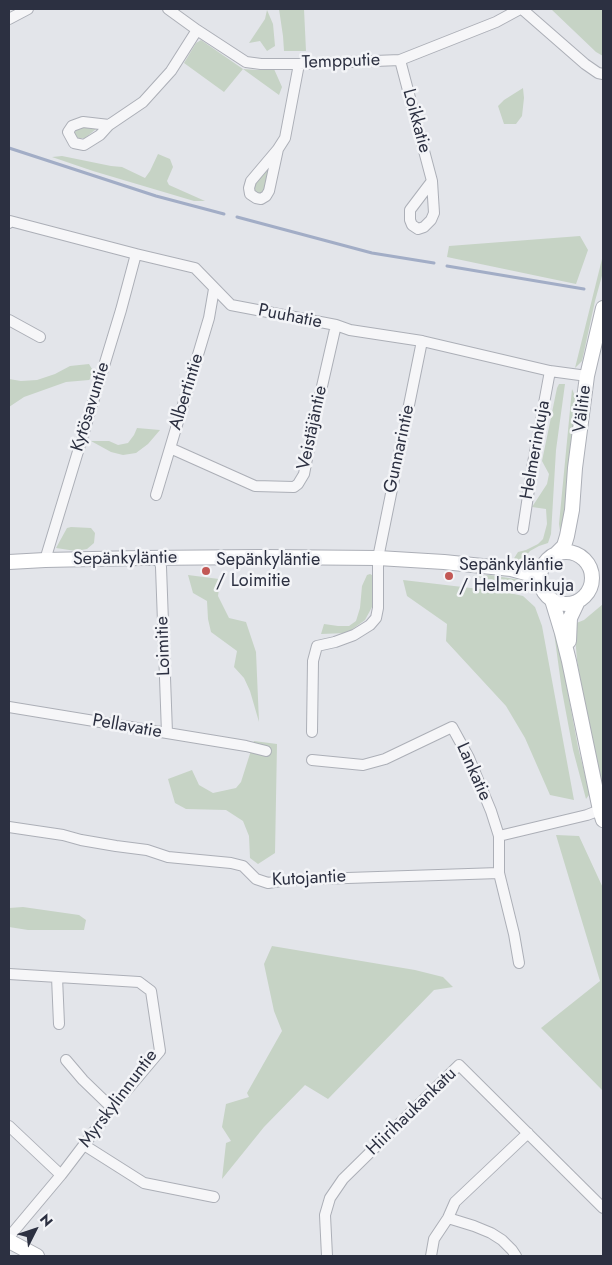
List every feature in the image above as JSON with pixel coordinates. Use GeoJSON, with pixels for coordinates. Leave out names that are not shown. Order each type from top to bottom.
{"type":"FeatureCollection","features":[{"type":"Feature","properties":{"kind":"main road","name":"Välitie"},"geometry":{"type":"LineString","coordinates":[[552,557],[564,546],[566,540],[572,510],[575,468],[587,376],[603,308]]}},
{"type":"Feature","properties":{"kind":"main road","name":"Välitie"},"geometry":{"type":"LineString","coordinates":[[572,510],[578,549],[585,560]]}},
{"type":"Feature","properties":{"kind":"main road"},"geometry":{"type":"LineString","coordinates":[[601,815],[569,661],[552,600],[544,591],[540,580],[542,567],[552,557],[564,552],[574,553],[599,572],[603,572]]}},
{"type":"Feature","properties":{"kind":"main road","name":"Sepänkyläntie"},"geometry":{"type":"LineString","coordinates":[[512,569],[552,557]]}},
{"type":"Feature","properties":{"kind":"main road","name":"Sepänkyläntie"},"geometry":{"type":"LineString","coordinates":[[9,562],[159,558],[378,558],[512,569],[529,574],[540,580]]}},
{"type":"Feature","properties":{"kind":"main road"},"geometry":{"type":"LineString","coordinates":[[569,661],[570,618],[592,586],[592,570],[585,560]]}},
{"type":"Feature","properties":{"kind":"main road"},"geometry":{"type":"LineString","coordinates":[[552,600],[567,604],[603,588]]}},
{"type":"Feature","properties":{"kind":"main road"},"geometry":{"type":"LineString","coordinates":[[9,1239],[37,1256]]}},
{"type":"Feature","properties":{"kind":"street"},"geometry":{"type":"LineString","coordinates":[[9,19],[28,9]]}},
{"type":"Feature","properties":{"kind":"street","name":"Tempputie"},"geometry":{"type":"LineString","coordinates":[[168,9],[246,62],[261,64],[400,60],[496,22],[521,9]]}},
{"type":"Feature","properties":{"kind":"street"},"geometry":{"type":"LineString","coordinates":[[521,9],[585,64],[598,73],[603,74]]}},
{"type":"Feature","properties":{"kind":"street"},"geometry":{"type":"LineString","coordinates":[[110,125],[143,102],[154,91],[171,71],[197,30]]}},
{"type":"Feature","properties":{"kind":"street","name":"Loikkatie"},"geometry":{"type":"LineString","coordinates":[[400,60],[432,181]]}},
{"type":"Feature","properties":{"kind":"street"},"geometry":{"type":"LineString","coordinates":[[278,149],[285,138],[299,64]]}},
{"type":"Feature","properties":{"kind":"street","name":"Puuhatie"},"geometry":{"type":"LineString","coordinates":[[9,222],[195,268],[231,305],[336,325],[350,330],[422,341],[550,371],[587,376]]}},
{"type":"Feature","properties":{"kind":"street","name":"Kytösavuntie"},"geometry":{"type":"LineString","coordinates":[[44,560],[121,310],[136,254]]}},
{"type":"Feature","properties":{"kind":"street","name":"Albertintie"},"geometry":{"type":"LineString","coordinates":[[156,495],[209,318],[214,289]]}},
{"type":"Feature","properties":{"kind":"street"},"geometry":{"type":"LineString","coordinates":[[9,320],[40,337]]}},
{"type":"Feature","properties":{"kind":"street","name":"Veistäjäntie"},"geometry":{"type":"LineString","coordinates":[[170,448],[255,486],[294,487],[304,474],[336,325]]}},
{"type":"Feature","properties":{"kind":"street","name":"Gunnarintie"},"geometry":{"type":"LineString","coordinates":[[312,732],[313,661],[316,646],[354,635],[370,625],[376,618],[378,608],[378,558],[422,341]]}},
{"type":"Feature","properties":{"kind":"street","name":"Helmerinkuja"},"geometry":{"type":"LineString","coordinates":[[523,529],[530,478],[550,371]]}},
{"type":"Feature","properties":{"kind":"street","name":"Loimitie"},"geometry":{"type":"LineString","coordinates":[[159,558],[161,567],[166,733]]}},
{"type":"Feature","properties":{"kind":"street","name":"Pellavatie"},"geometry":{"type":"LineString","coordinates":[[9,707],[246,746],[266,751]]}},
{"type":"Feature","properties":{"kind":"street","name":"Lankatie"},"geometry":{"type":"LineString","coordinates":[[312,760],[363,766],[385,759],[452,727],[470,758],[499,836],[499,873],[520,962]]}},
{"type":"Feature","properties":{"kind":"street"},"geometry":{"type":"LineString","coordinates":[[499,836],[587,815],[601,815]]}},
{"type":"Feature","properties":{"kind":"street","name":"Kutojantie"},"geometry":{"type":"LineString","coordinates":[[9,827],[147,850],[168,856],[231,863],[243,866],[256,879],[268,883],[287,880],[499,873]]}},
{"type":"Feature","properties":{"kind":"street","name":"Myrskylinnuntie"},"geometry":{"type":"LineString","coordinates":[[9,974],[139,982],[151,991],[160,1051],[112,1108],[9,1239]]}},
{"type":"Feature","properties":{"kind":"street"},"geometry":{"type":"LineString","coordinates":[[57,977],[59,1024]]}},
{"type":"Feature","properties":{"kind":"street"},"geometry":{"type":"LineString","coordinates":[[66,1060],[83,1080],[112,1108]]}},
{"type":"Feature","properties":{"kind":"street","name":"Hiirihaukankatu"},"geometry":{"type":"LineString","coordinates":[[326,1256],[325,1216],[330,1198],[343,1179],[459,1065],[603,1208]]}},
{"type":"Feature","properties":{"kind":"street"},"geometry":{"type":"LineString","coordinates":[[9,1126],[61,1175]]}},
{"type":"Feature","properties":{"kind":"street"},"geometry":{"type":"LineString","coordinates":[[431,1256],[434,1239],[448,1218],[455,1202],[528,1133]]}},
{"type":"Feature","properties":{"kind":"street"},"geometry":{"type":"LineString","coordinates":[[84,1145],[144,1183],[214,1197]]}},
{"type":"Feature","properties":{"kind":"street"},"geometry":{"type":"LineString","coordinates":[[448,1218],[490,1233],[502,1240],[516,1256]]}},
{"type":"Feature","properties":{"kind":"green space"},"geometry":{"type":"Polygon","coordinates":[[[279,9],[304,9],[306,51],[284,51],[279,9]]]}},
{"type":"Feature","properties":{"kind":"green space"},"geometry":{"type":"Polygon","coordinates":[[[551,9],[603,9],[603,56],[596,52],[551,9]]]}},
{"type":"Feature","properties":{"kind":"green space"},"geometry":{"type":"Polygon","coordinates":[[[267,10],[273,24],[275,46],[267,51],[260,41],[249,43],[265,19],[267,10]]]}},
{"type":"Feature","properties":{"kind":"green space"},"geometry":{"type":"Polygon","coordinates":[[[201,40],[243,69],[224,92],[184,63],[196,43],[201,40]]]}},
{"type":"Feature","properties":{"kind":"green space"},"geometry":{"type":"Polygon","coordinates":[[[243,69],[274,69],[282,87],[279,95],[243,69]]]}},
{"type":"Feature","properties":{"kind":"green space"},"geometry":{"type":"Polygon","coordinates":[[[523,88],[522,116],[516,124],[504,124],[498,106],[523,88]]]}},
{"type":"Feature","properties":{"kind":"green space"},"geometry":{"type":"Polygon","coordinates":[[[80,127],[96,129],[85,138],[78,138],[74,134],[80,127]]]}},
{"type":"Feature","properties":{"kind":"green space"},"geometry":{"type":"Polygon","coordinates":[[[158,154],[170,159],[173,167],[167,181],[169,185],[205,201],[194,201],[52,157],[62,156],[122,167],[145,178],[158,154]]]}},
{"type":"Feature","properties":{"kind":"green space"},"geometry":{"type":"Polygon","coordinates":[[[273,157],[264,195],[254,193],[252,183],[273,157]]]}},
{"type":"Feature","properties":{"kind":"green space"},"geometry":{"type":"Polygon","coordinates":[[[580,236],[588,250],[576,284],[447,257],[449,246],[580,236]]]}},
{"type":"Feature","properties":{"kind":"green space"},"geometry":{"type":"Polygon","coordinates":[[[602,259],[603,272],[582,361],[575,368],[602,259]]]}},
{"type":"Feature","properties":{"kind":"green space"},"geometry":{"type":"Polygon","coordinates":[[[89,364],[95,374],[89,380],[66,382],[24,397],[9,407],[9,379],[21,381],[37,380],[55,374],[70,366],[89,364]]]}},
{"type":"Feature","properties":{"kind":"green space"},"geometry":{"type":"Polygon","coordinates":[[[559,384],[565,384],[556,450],[551,534],[548,543],[530,551],[526,556],[526,563],[511,563],[518,552],[538,544],[543,539],[547,524],[546,509],[532,507],[547,484],[549,474],[542,461],[559,384]]]}},
{"type":"Feature","properties":{"kind":"green space"},"geometry":{"type":"Polygon","coordinates":[[[572,389],[575,396],[575,405],[564,534],[560,531],[559,524],[572,389]]]}},
{"type":"Feature","properties":{"kind":"green space"},"geometry":{"type":"Polygon","coordinates":[[[137,428],[160,430],[148,444],[136,453],[123,455],[111,452],[91,441],[109,441],[118,445],[128,443],[137,428]]]}},
{"type":"Feature","properties":{"kind":"green space"},"geometry":{"type":"Polygon","coordinates":[[[67,528],[91,528],[95,533],[94,543],[87,549],[76,551],[56,548],[67,528]]]}},
{"type":"Feature","properties":{"kind":"green space"},"geometry":{"type":"Polygon","coordinates":[[[370,574],[376,577],[372,607],[365,620],[347,633],[321,634],[324,624],[349,626],[356,621],[360,608],[362,586],[367,575],[370,574]]]}},
{"type":"Feature","properties":{"kind":"green space"},"geometry":{"type":"Polygon","coordinates":[[[188,575],[219,579],[218,596],[229,618],[246,622],[256,652],[259,722],[250,691],[244,678],[234,667],[237,651],[211,632],[207,601],[193,593],[188,575]]]}},
{"type":"Feature","properties":{"kind":"green space"},"geometry":{"type":"Polygon","coordinates":[[[490,575],[524,581],[521,585],[472,576],[490,575]]]}},
{"type":"Feature","properties":{"kind":"green space"},"geometry":{"type":"Polygon","coordinates":[[[403,580],[505,592],[523,596],[535,607],[542,626],[574,800],[550,795],[525,738],[506,706],[446,641],[447,624],[407,596],[403,580]]]}},
{"type":"Feature","properties":{"kind":"green space"},"geometry":{"type":"Polygon","coordinates":[[[603,604],[603,786],[591,744],[577,660],[574,624],[584,620],[603,604]]]}},
{"type":"Feature","properties":{"kind":"green space"},"geometry":{"type":"Polygon","coordinates":[[[555,624],[578,747],[589,791],[586,799],[573,750],[562,691],[553,625],[555,624]]]}},
{"type":"Feature","properties":{"kind":"green space"},"geometry":{"type":"Polygon","coordinates":[[[254,741],[277,744],[275,853],[258,864],[250,858],[249,836],[243,821],[226,810],[186,809],[175,803],[168,779],[192,770],[199,785],[213,793],[236,788],[241,782],[254,741]]]}},
{"type":"Feature","properties":{"kind":"green space"},"geometry":{"type":"Polygon","coordinates":[[[556,835],[579,836],[603,888],[603,1091],[541,1028],[600,981],[556,835]]]}},
{"type":"Feature","properties":{"kind":"green space"},"geometry":{"type":"Polygon","coordinates":[[[23,907],[79,915],[86,920],[84,930],[28,930],[9,927],[9,908],[23,907]]]}},
{"type":"Feature","properties":{"kind":"green space"},"geometry":{"type":"Polygon","coordinates":[[[272,946],[415,970],[443,977],[453,987],[434,990],[328,1099],[305,1085],[264,1127],[222,1179],[226,1143],[231,1141],[222,1127],[226,1104],[249,1097],[247,1093],[282,1031],[274,1011],[264,964],[272,946]]]}},
{"type":"Feature","properties":{"kind":"waterway"},"geometry":{"type":"LineString","coordinates":[[9,148],[156,196],[224,214]]}},
{"type":"Feature","properties":{"kind":"waterway"},"geometry":{"type":"LineString","coordinates":[[237,217],[372,253],[434,263]]}},
{"type":"Feature","properties":{"kind":"waterway"},"geometry":{"type":"LineString","coordinates":[[447,266],[584,289]]}},
{"type":"Feature","properties":{"kind":"place","name":"Sepänkyläntie / Loimitie"},"geometry":{"type":"Point","coordinates":[206,571]}},
{"type":"Feature","properties":{"kind":"place","name":"Sepänkyläntie / Helmerinkuja"},"geometry":{"type":"Point","coordinates":[449,576]}}]}
